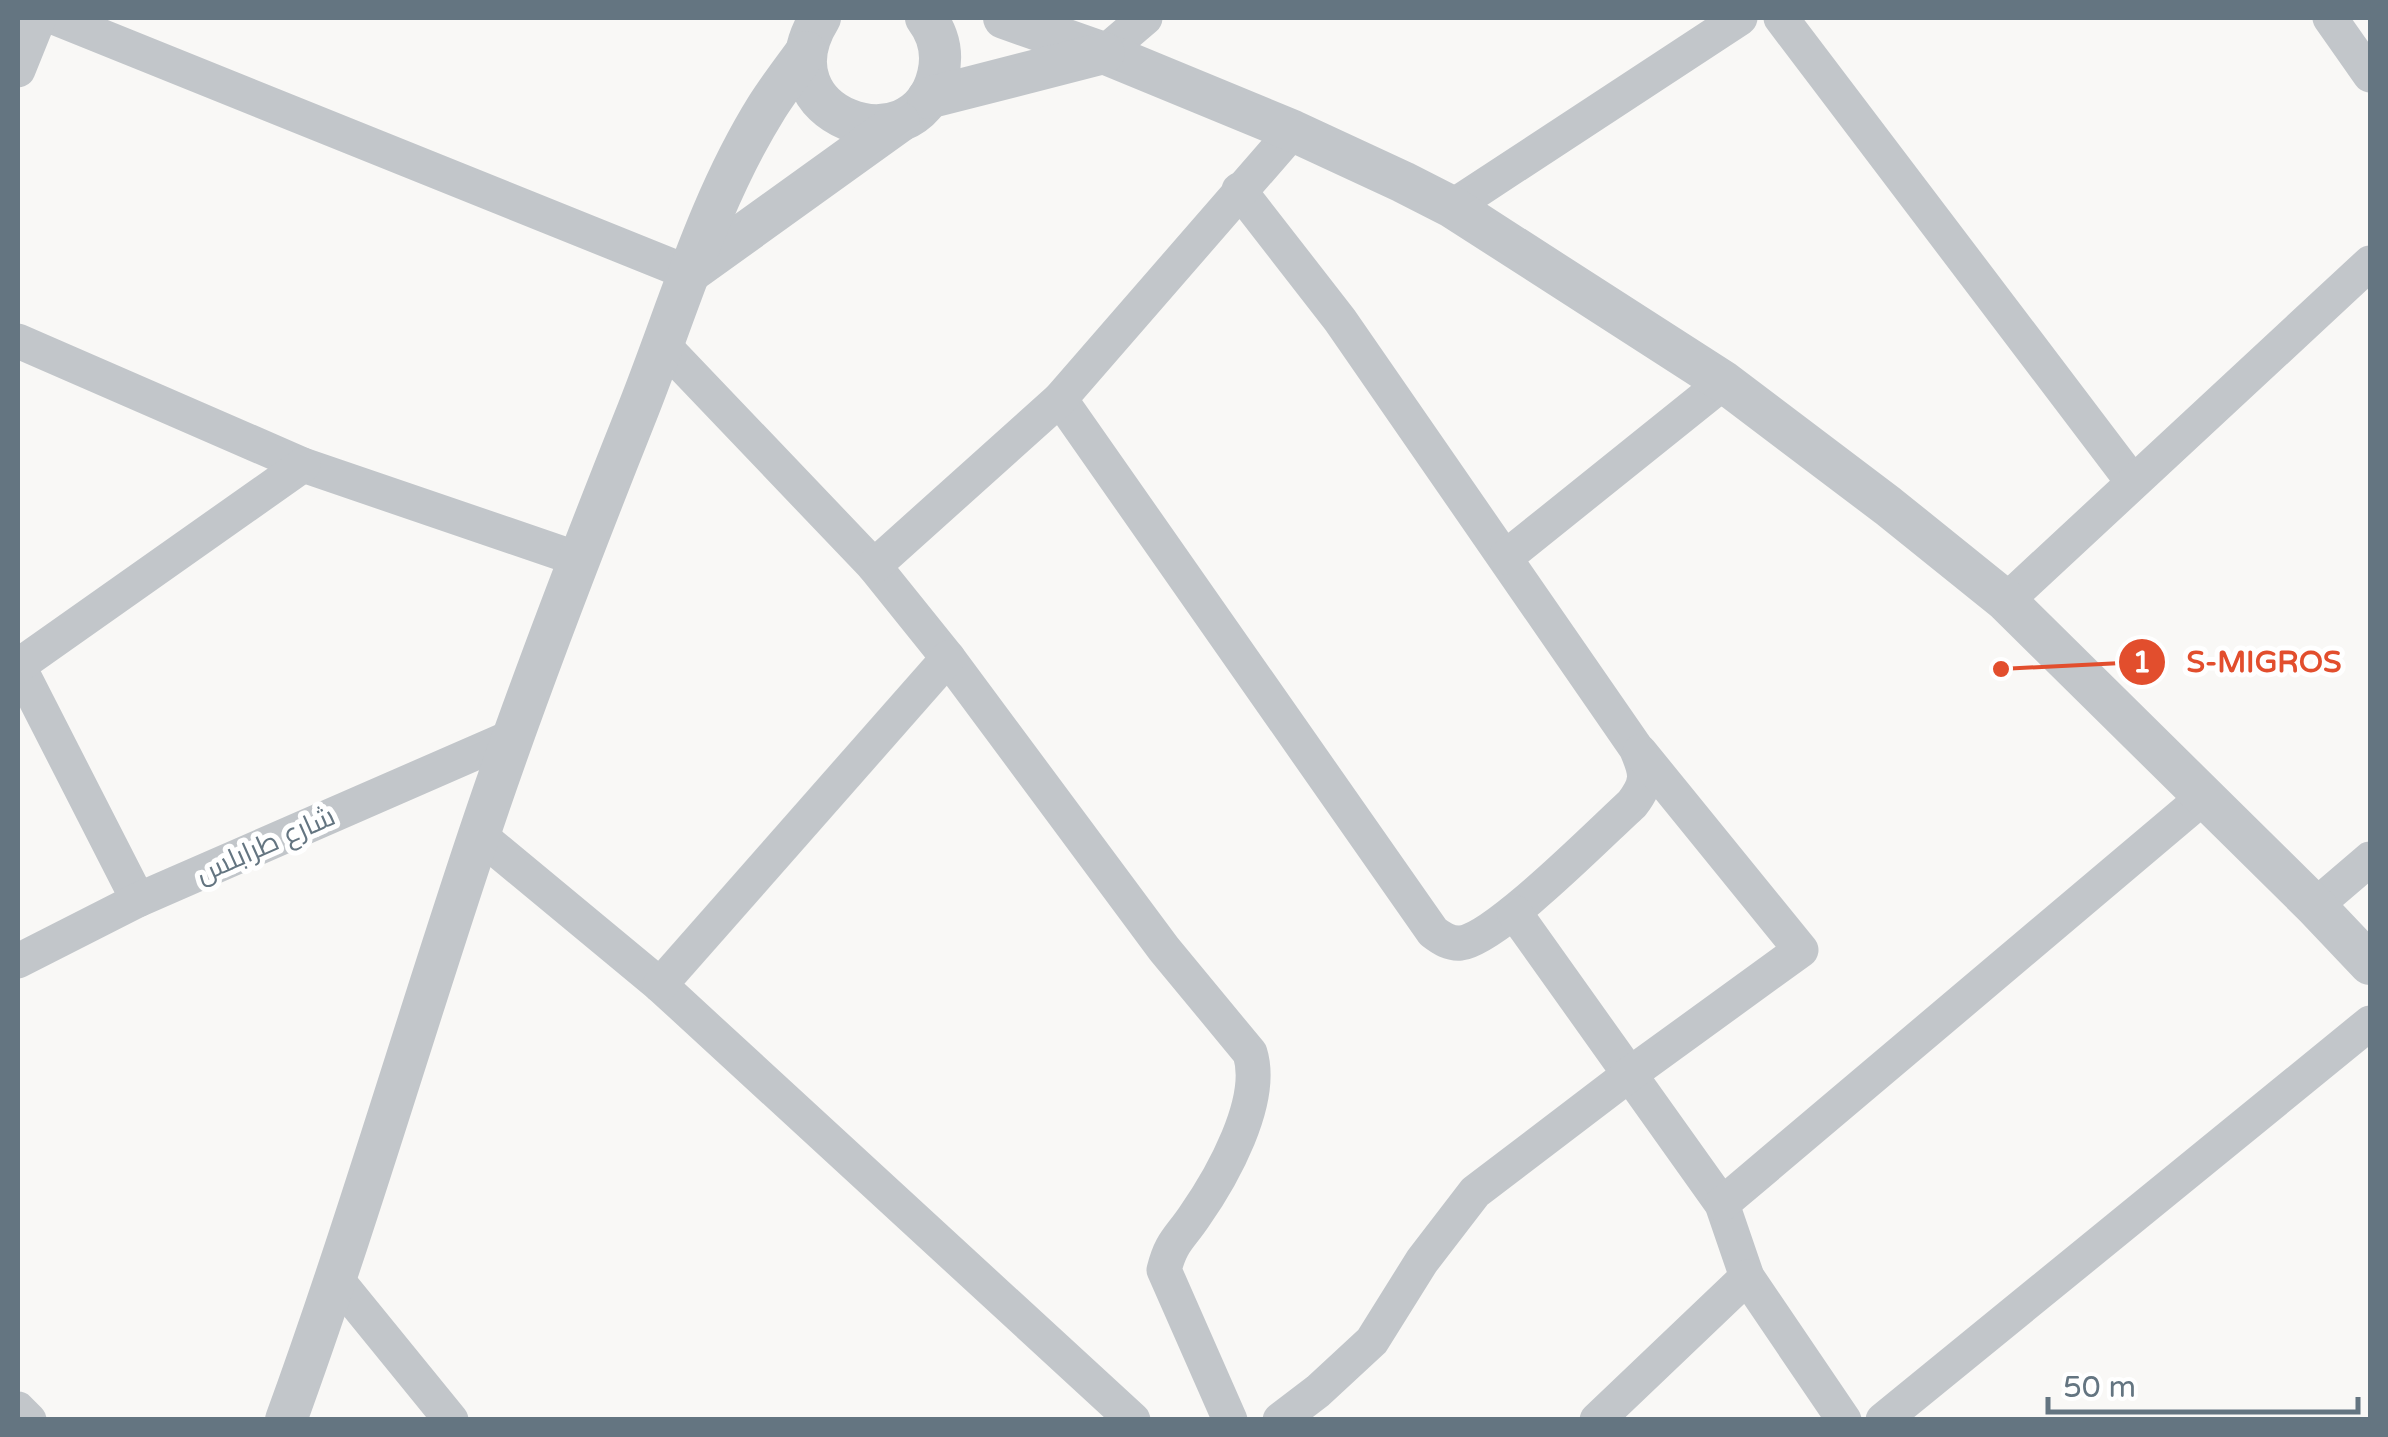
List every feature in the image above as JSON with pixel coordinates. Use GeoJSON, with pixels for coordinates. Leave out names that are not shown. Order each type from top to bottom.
{"type":"FeatureCollection","features":[{"type":"Feature","properties":{"kind":"street"},"geometry":{"type":"LineString","coordinates":[[18,70],[39,18]]}},
{"type":"Feature","properties":{"kind":"street"},"geometry":{"type":"LineString","coordinates":[[56,18],[689,273]]}},
{"type":"Feature","properties":{"kind":"street"},"geometry":{"type":"LineString","coordinates":[[689,273],[915,109],[936,84],[940,52],[937,36],[926,18]]}},
{"type":"Feature","properties":{"kind":"street"},"geometry":{"type":"LineString","coordinates":[[1004,18],[1104,53],[1292,130],[1452,207],[1724,382],[2006,600],[2370,964]]}},
{"type":"Feature","properties":{"kind":"street"},"geometry":{"type":"LineString","coordinates":[[809,30],[811,84],[819,100],[836,115],[857,124],[880,126],[915,109],[1104,53],[1145,18]]}},
{"type":"Feature","properties":{"kind":"street"},"geometry":{"type":"LineString","coordinates":[[1452,207],[1740,18]]}},
{"type":"Feature","properties":{"kind":"street"},"geometry":{"type":"LineString","coordinates":[[1780,18],[2132,481]]}},
{"type":"Feature","properties":{"kind":"street"},"geometry":{"type":"LineString","coordinates":[[2330,18],[2370,75]]}},
{"type":"Feature","properties":{"kind":"street"},"geometry":{"type":"LineString","coordinates":[[286,1420],[337,1280],[479,836],[578,559],[664,346],[689,273],[741,154],[809,30]]}},
{"type":"Feature","properties":{"kind":"street"},"geometry":{"type":"LineString","coordinates":[[874,566],[1060,399],[1292,130]]}},
{"type":"Feature","properties":{"kind":"street"},"geometry":{"type":"LineString","coordinates":[[1238,190],[1340,320],[1636,748],[1802,950],[1475,1192],[1422,1262],[1372,1341],[1280,1420]]}},
{"type":"Feature","properties":{"kind":"street"},"geometry":{"type":"LineString","coordinates":[[2006,600],[2370,263]]}},
{"type":"Feature","properties":{"kind":"street"},"geometry":{"type":"LineString","coordinates":[[18,341],[303,465],[578,559]]}},
{"type":"Feature","properties":{"kind":"street"},"geometry":{"type":"LineString","coordinates":[[664,346],[874,566],[948,658],[1164,949],[1250,1052],[1255,1070],[1250,1103],[1228,1159],[1194,1217],[1170,1247],[1164,1270],[1230,1420]]}},
{"type":"Feature","properties":{"kind":"street"},"geometry":{"type":"LineString","coordinates":[[1506,557],[1724,382]]}},
{"type":"Feature","properties":{"kind":"street"},"geometry":{"type":"LineString","coordinates":[[1060,399],[1442,940],[1457,944],[1472,940],[1514,912],[1632,804],[1643,790],[1645,770],[1636,748]]}},
{"type":"Feature","properties":{"kind":"street"},"geometry":{"type":"LineString","coordinates":[[138,900],[18,666],[303,465]]}},
{"type":"Feature","properties":{"kind":"street"},"geometry":{"type":"LineString","coordinates":[[660,985],[948,658]]}},
{"type":"Feature","properties":{"kind":"street","name":"شارع طرابلس"},"geometry":{"type":"LineString","coordinates":[[18,961],[138,900],[516,735]]}},
{"type":"Feature","properties":{"kind":"street"},"geometry":{"type":"LineString","coordinates":[[1722,1204],[2205,796]]}},
{"type":"Feature","properties":{"kind":"street"},"geometry":{"type":"LineString","coordinates":[[479,836],[660,985],[1133,1420]]}},
{"type":"Feature","properties":{"kind":"street"},"geometry":{"type":"LineString","coordinates":[[2316,906],[2370,858]]}},
{"type":"Feature","properties":{"kind":"street"},"geometry":{"type":"LineString","coordinates":[[1514,912],[1722,1204],[1747,1277],[1844,1420]]}},
{"type":"Feature","properties":{"kind":"street"},"geometry":{"type":"LineString","coordinates":[[1883,1420],[2370,1023]]}},
{"type":"Feature","properties":{"kind":"street"},"geometry":{"type":"LineString","coordinates":[[1597,1420],[1747,1277]]}},
{"type":"Feature","properties":{"kind":"street"},"geometry":{"type":"LineString","coordinates":[[337,1280],[451,1420]]}},
{"type":"Feature","properties":{"kind":"street"},"geometry":{"type":"LineString","coordinates":[[18,1409],[29,1420]]}},
{"type":"Feature","properties":{"kind":"place","name":"S-MIGROS"},"geometry":{"type":"Point","coordinates":[2001,669]}}]}
